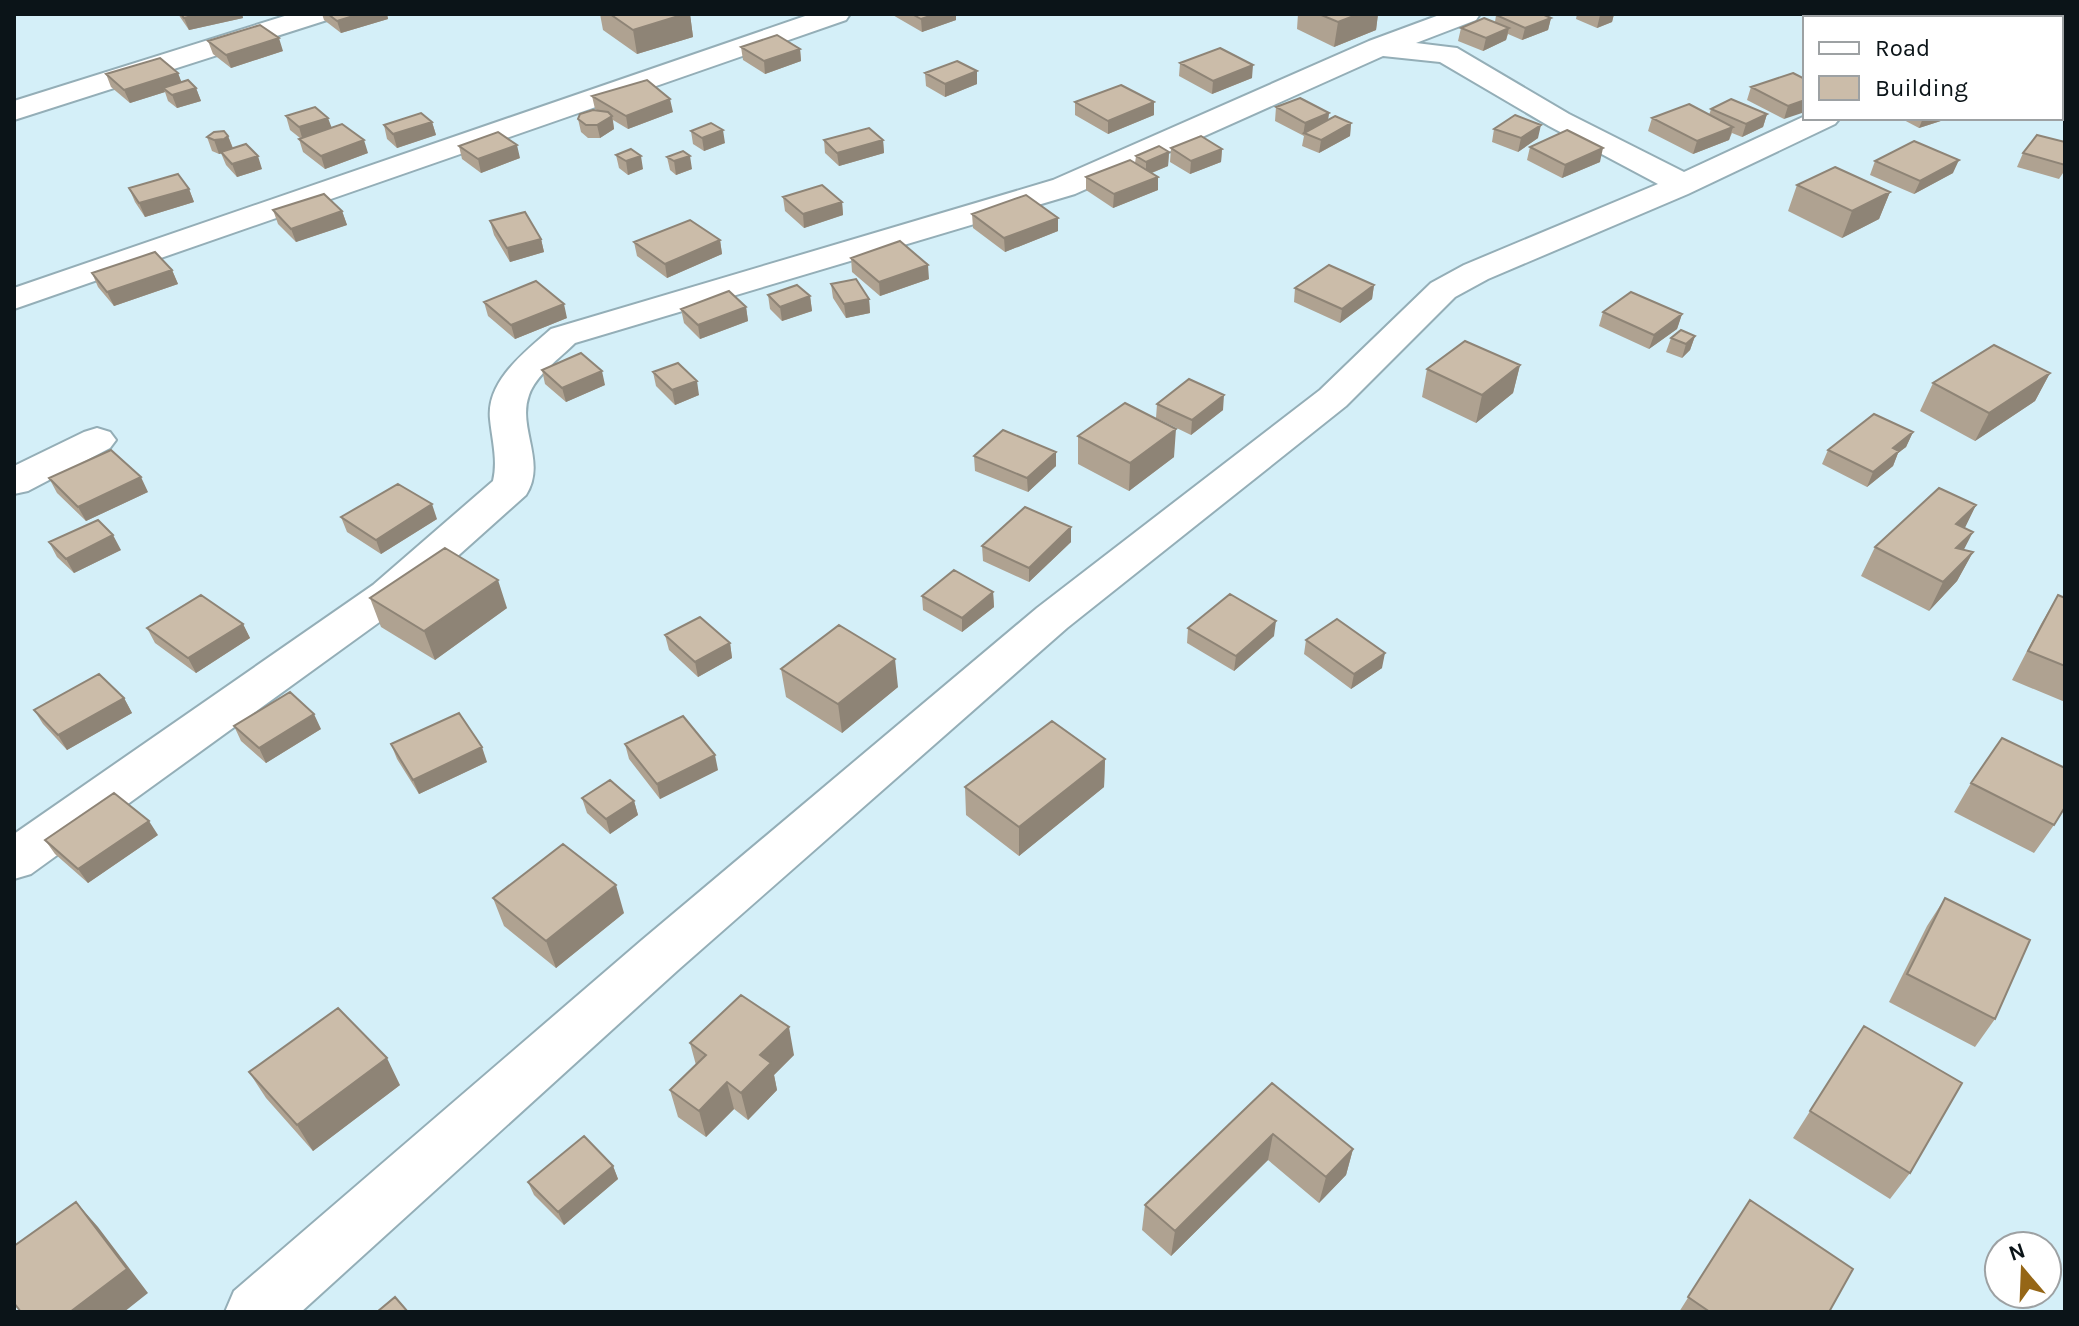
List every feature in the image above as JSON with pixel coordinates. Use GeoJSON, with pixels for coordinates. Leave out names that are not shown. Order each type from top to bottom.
{"type":"FeatureCollection","features":[{"type":"Feature","properties":{"kind":"street"},"geometry":{"type":"LineString","coordinates":[[14,111],[318,14]]}},
{"type":"Feature","properties":{"kind":"street"},"geometry":{"type":"LineString","coordinates":[[14,299],[837,14]]}},
{"type":"Feature","properties":{"kind":"street"},"geometry":{"type":"LineString","coordinates":[[14,860],[388,595],[512,486],[517,466],[508,402],[520,380],[563,336],[1064,187],[1379,47],[1452,31],[1559,120],[1673,179],[1677,187]]}},
{"type":"Feature","properties":{"kind":"street"},"geometry":{"type":"LineString","coordinates":[[256,1312],[648,965],[1052,618],[1333,398],[1443,290],[1476,272],[1677,187],[1821,120]]}},
{"type":"Feature","properties":{"kind":"street"},"geometry":{"type":"LineString","coordinates":[[14,482],[97,440]]}},
{"type":"Feature","properties":{"kind":"building"},"geometry":{"type":"Polygon","coordinates":[[[328,14],[360,14],[337,21],[328,14]]]}},
{"type":"Feature","properties":{"kind":"building"},"geometry":{"type":"Polygon","coordinates":[[[610,14],[685,14],[633,30],[610,14]]]}},
{"type":"Feature","properties":{"kind":"building"},"geometry":{"type":"Polygon","coordinates":[[[912,14],[936,14],[921,19],[912,14]]]}},
{"type":"Feature","properties":{"kind":"building"},"geometry":{"type":"Polygon","coordinates":[[[1319,14],[1359,14],[1338,22],[1319,14]]]}},
{"type":"Feature","properties":{"kind":"building"},"geometry":{"type":"Polygon","coordinates":[[[1498,14],[1542,14],[1551,18],[1525,28],[1498,14]]]}},
{"type":"Feature","properties":{"kind":"building"},"geometry":{"type":"Polygon","coordinates":[[[1484,18],[1509,28],[1486,38],[1461,28],[1484,18]]]}},
{"type":"Feature","properties":{"kind":"building"},"geometry":{"type":"Polygon","coordinates":[[[260,25],[279,38],[226,55],[208,41],[260,25]]]}},
{"type":"Feature","properties":{"kind":"building"},"geometry":{"type":"Polygon","coordinates":[[[777,35],[800,49],[764,61],[741,47],[777,35]]]}},
{"type":"Feature","properties":{"kind":"building"},"geometry":{"type":"Polygon","coordinates":[[[1220,48],[1253,65],[1213,81],[1180,63],[1220,48]]]}},
{"type":"Feature","properties":{"kind":"building"},"geometry":{"type":"Polygon","coordinates":[[[160,58],[178,73],[124,90],[106,74],[160,58]]]}},
{"type":"Feature","properties":{"kind":"building"},"geometry":{"type":"Polygon","coordinates":[[[957,61],[977,71],[945,84],[925,73],[957,61]]]}},
{"type":"Feature","properties":{"kind":"building"},"geometry":{"type":"Polygon","coordinates":[[[1793,73],[1803,78],[1803,101],[1788,106],[1751,87],[1793,73]]]}},
{"type":"Feature","properties":{"kind":"building"},"geometry":{"type":"Polygon","coordinates":[[[188,80],[196,88],[172,95],[163,88],[188,80]]]}},
{"type":"Feature","properties":{"kind":"building"},"geometry":{"type":"Polygon","coordinates":[[[647,80],[670,99],[626,116],[592,96],[647,80]]]}},
{"type":"Feature","properties":{"kind":"building"},"geometry":{"type":"Polygon","coordinates":[[[1121,85],[1154,102],[1108,121],[1075,102],[1121,85]]]}},
{"type":"Feature","properties":{"kind":"building"},"geometry":{"type":"Polygon","coordinates":[[[1300,98],[1329,113],[1305,123],[1276,107],[1300,98]]]}},
{"type":"Feature","properties":{"kind":"building"},"geometry":{"type":"Polygon","coordinates":[[[1731,99],[1767,114],[1746,124],[1711,109],[1731,99]]]}},
{"type":"Feature","properties":{"kind":"building"},"geometry":{"type":"Polygon","coordinates":[[[1689,104],[1733,127],[1697,141],[1652,118],[1689,104]]]}},
{"type":"Feature","properties":{"kind":"building"},"geometry":{"type":"Polygon","coordinates":[[[315,107],[328,118],[299,127],[286,116],[315,107]]]}},
{"type":"Feature","properties":{"kind":"building"},"geometry":{"type":"Polygon","coordinates":[[[593,110],[608,112],[612,116],[597,125],[586,125],[578,119],[580,114],[593,110]]]}},
{"type":"Feature","properties":{"kind":"building"},"geometry":{"type":"Polygon","coordinates":[[[421,113],[432,122],[393,134],[384,125],[421,113]]]}},
{"type":"Feature","properties":{"kind":"building"},"geometry":{"type":"Polygon","coordinates":[[[1515,115],[1541,125],[1521,138],[1494,129],[1515,115]]]}},
{"type":"Feature","properties":{"kind":"building"},"geometry":{"type":"Polygon","coordinates":[[[1335,116],[1351,123],[1321,140],[1304,133],[1335,116]]]}},
{"type":"Feature","properties":{"kind":"building"},"geometry":{"type":"Polygon","coordinates":[[[711,123],[723,130],[702,138],[691,131],[711,123]]]}},
{"type":"Feature","properties":{"kind":"building"},"geometry":{"type":"Polygon","coordinates":[[[342,124],[364,140],[321,156],[299,139],[342,124]]]}},
{"type":"Feature","properties":{"kind":"building"},"geometry":{"type":"Polygon","coordinates":[[[869,128],[883,140],[837,153],[824,140],[869,128]]]}},
{"type":"Feature","properties":{"kind":"building"},"geometry":{"type":"Polygon","coordinates":[[[1567,130],[1603,148],[1565,165],[1530,147],[1567,130]]]}},
{"type":"Feature","properties":{"kind":"building"},"geometry":{"type":"Polygon","coordinates":[[[224,131],[228,136],[224,139],[207,137],[214,132],[224,131]]]}},
{"type":"Feature","properties":{"kind":"building"},"geometry":{"type":"Polygon","coordinates":[[[498,132],[517,145],[478,159],[459,146],[498,132]]]}},
{"type":"Feature","properties":{"kind":"building"},"geometry":{"type":"Polygon","coordinates":[[[2037,135],[2065,142],[2065,165],[2023,153],[2037,135]]]}},
{"type":"Feature","properties":{"kind":"building"},"geometry":{"type":"Polygon","coordinates":[[[1201,136],[1222,149],[1191,161],[1171,148],[1201,136]]]}},
{"type":"Feature","properties":{"kind":"building"},"geometry":{"type":"Polygon","coordinates":[[[1914,141],[1959,160],[1920,181],[1875,161],[1914,141]]]}},
{"type":"Feature","properties":{"kind":"building"},"geometry":{"type":"Polygon","coordinates":[[[246,144],[258,156],[232,164],[221,152],[246,144]]]}},
{"type":"Feature","properties":{"kind":"building"},"geometry":{"type":"Polygon","coordinates":[[[1159,146],[1169,152],[1146,162],[1136,156],[1159,146]]]}},
{"type":"Feature","properties":{"kind":"building"},"geometry":{"type":"Polygon","coordinates":[[[631,149],[641,156],[626,161],[616,155],[631,149]]]}},
{"type":"Feature","properties":{"kind":"building"},"geometry":{"type":"Polygon","coordinates":[[[683,151],[690,156],[674,161],[667,157],[683,151]]]}},
{"type":"Feature","properties":{"kind":"building"},"geometry":{"type":"Polygon","coordinates":[[[1130,160],[1158,177],[1114,194],[1086,177],[1130,160]]]}},
{"type":"Feature","properties":{"kind":"building"},"geometry":{"type":"Polygon","coordinates":[[[1835,167],[1890,192],[1852,211],[1797,185],[1835,167]]]}},
{"type":"Feature","properties":{"kind":"building"},"geometry":{"type":"Polygon","coordinates":[[[178,174],[189,189],[139,203],[129,188],[178,174]]]}},
{"type":"Feature","properties":{"kind":"building"},"geometry":{"type":"Polygon","coordinates":[[[822,185],[842,202],[803,214],[783,197],[822,185]]]}},
{"type":"Feature","properties":{"kind":"building"},"geometry":{"type":"Polygon","coordinates":[[[324,194],[342,211],[291,229],[273,210],[324,194]]]}},
{"type":"Feature","properties":{"kind":"building"},"geometry":{"type":"Polygon","coordinates":[[[1026,195],[1058,218],[1004,238],[972,214],[1026,195]]]}},
{"type":"Feature","properties":{"kind":"building"},"geometry":{"type":"Polygon","coordinates":[[[525,212],[541,239],[507,248],[490,221],[525,212]]]}},
{"type":"Feature","properties":{"kind":"building"},"geometry":{"type":"Polygon","coordinates":[[[690,220],[720,240],[665,264],[634,242],[690,220]]]}},
{"type":"Feature","properties":{"kind":"building"},"geometry":{"type":"Polygon","coordinates":[[[900,241],[928,265],[879,282],[851,258],[900,241]]]}},
{"type":"Feature","properties":{"kind":"building"},"geometry":{"type":"Polygon","coordinates":[[[155,252],[172,270],[107,292],[92,273],[155,252]]]}},
{"type":"Feature","properties":{"kind":"building"},"geometry":{"type":"Polygon","coordinates":[[[1329,265],[1374,285],[1342,309],[1295,288],[1329,265]]]}},
{"type":"Feature","properties":{"kind":"building"},"geometry":{"type":"Polygon","coordinates":[[[856,279],[869,299],[844,304],[831,284],[856,279]]]}},
{"type":"Feature","properties":{"kind":"building"},"geometry":{"type":"Polygon","coordinates":[[[536,281],[564,304],[511,325],[484,302],[536,281]]]}},
{"type":"Feature","properties":{"kind":"building"},"geometry":{"type":"Polygon","coordinates":[[[797,285],[810,296],[780,307],[768,295],[797,285]]]}},
{"type":"Feature","properties":{"kind":"building"},"geometry":{"type":"Polygon","coordinates":[[[729,291],[746,307],[698,325],[681,309],[729,291]]]}},
{"type":"Feature","properties":{"kind":"building"},"geometry":{"type":"Polygon","coordinates":[[[1631,292],[1682,314],[1654,335],[1603,312],[1631,292]]]}},
{"type":"Feature","properties":{"kind":"building"},"geometry":{"type":"Polygon","coordinates":[[[1681,330],[1695,336],[1686,344],[1671,338],[1681,330]]]}},
{"type":"Feature","properties":{"kind":"building"},"geometry":{"type":"Polygon","coordinates":[[[1465,341],[1520,365],[1482,395],[1427,369],[1465,341]]]}},
{"type":"Feature","properties":{"kind":"building"},"geometry":{"type":"Polygon","coordinates":[[[1994,345],[2050,373],[1989,413],[1933,383],[1994,345]]]}},
{"type":"Feature","properties":{"kind":"building"},"geometry":{"type":"Polygon","coordinates":[[[581,353],[602,371],[562,388],[542,370],[581,353]]]}},
{"type":"Feature","properties":{"kind":"building"},"geometry":{"type":"Polygon","coordinates":[[[678,363],[697,381],[672,390],[653,372],[678,363]]]}},
{"type":"Feature","properties":{"kind":"building"},"geometry":{"type":"Polygon","coordinates":[[[1189,379],[1224,395],[1192,420],[1157,404],[1189,379]]]}},
{"type":"Feature","properties":{"kind":"building"},"geometry":{"type":"Polygon","coordinates":[[[1125,403],[1176,429],[1130,463],[1078,436],[1125,403]]]}},
{"type":"Feature","properties":{"kind":"building"},"geometry":{"type":"Polygon","coordinates":[[[1874,414],[1913,432],[1893,448],[1899,451],[1873,472],[1828,450],[1874,414]]]}},
{"type":"Feature","properties":{"kind":"building"},"geometry":{"type":"Polygon","coordinates":[[[1003,430],[1056,452],[1027,478],[974,456],[1003,430]]]}},
{"type":"Feature","properties":{"kind":"building"},"geometry":{"type":"Polygon","coordinates":[[[111,450],[141,477],[78,507],[49,478],[111,450]]]}},
{"type":"Feature","properties":{"kind":"building"},"geometry":{"type":"Polygon","coordinates":[[[398,484],[432,504],[376,540],[341,517],[398,484]]]}},
{"type":"Feature","properties":{"kind":"building"},"geometry":{"type":"Polygon","coordinates":[[[1939,488],[1976,505],[1956,524],[1973,532],[1956,548],[1973,552],[1943,582],[1875,547],[1939,488]]]}},
{"type":"Feature","properties":{"kind":"building"},"geometry":{"type":"Polygon","coordinates":[[[1025,507],[1071,527],[1029,568],[982,546],[1025,507]]]}},
{"type":"Feature","properties":{"kind":"building"},"geometry":{"type":"Polygon","coordinates":[[[98,520],[113,535],[66,559],[49,542],[98,520]]]}},
{"type":"Feature","properties":{"kind":"building"},"geometry":{"type":"Polygon","coordinates":[[[445,548],[498,580],[424,631],[370,598],[445,548]]]}},
{"type":"Feature","properties":{"kind":"building"},"geometry":{"type":"Polygon","coordinates":[[[954,570],[993,592],[962,618],[922,596],[954,570]]]}},
{"type":"Feature","properties":{"kind":"building"},"geometry":{"type":"Polygon","coordinates":[[[1230,594],[1276,621],[1236,656],[1188,628],[1230,594]]]}},
{"type":"Feature","properties":{"kind":"building"},"geometry":{"type":"Polygon","coordinates":[[[201,595],[243,624],[188,658],[147,628],[201,595]]]}},
{"type":"Feature","properties":{"kind":"building"},"geometry":{"type":"Polygon","coordinates":[[[2058,595],[2065,598],[2065,666],[2028,651],[2058,595]]]}},
{"type":"Feature","properties":{"kind":"building"},"geometry":{"type":"Polygon","coordinates":[[[700,617],[730,643],[695,662],[665,635],[700,617]]]}},
{"type":"Feature","properties":{"kind":"building"},"geometry":{"type":"Polygon","coordinates":[[[1337,619],[1385,653],[1354,674],[1306,640],[1337,619]]]}},
{"type":"Feature","properties":{"kind":"building"},"geometry":{"type":"Polygon","coordinates":[[[839,625],[895,659],[838,704],[781,669],[839,625]]]}},
{"type":"Feature","properties":{"kind":"building"},"geometry":{"type":"Polygon","coordinates":[[[99,674],[124,698],[58,735],[34,710],[99,674]]]}},
{"type":"Feature","properties":{"kind":"building"},"geometry":{"type":"Polygon","coordinates":[[[290,692],[314,714],[259,748],[234,726],[290,692]]]}},
{"type":"Feature","properties":{"kind":"building"},"geometry":{"type":"Polygon","coordinates":[[[459,713],[482,747],[413,780],[391,744],[459,713]]]}},
{"type":"Feature","properties":{"kind":"building"},"geometry":{"type":"Polygon","coordinates":[[[683,716],[715,755],[657,784],[625,744],[683,716]]]}},
{"type":"Feature","properties":{"kind":"building"},"geometry":{"type":"Polygon","coordinates":[[[1052,721],[1105,759],[1019,827],[965,787],[1052,721]]]}},
{"type":"Feature","properties":{"kind":"building"},"geometry":{"type":"Polygon","coordinates":[[[2002,738],[2065,768],[2065,807],[2054,825],[1971,783],[2002,738]]]}},
{"type":"Feature","properties":{"kind":"building"},"geometry":{"type":"Polygon","coordinates":[[[610,780],[634,801],[606,819],[582,798],[610,780]]]}},
{"type":"Feature","properties":{"kind":"building"},"geometry":{"type":"Polygon","coordinates":[[[114,793],[149,821],[78,869],[45,840],[114,793]]]}},
{"type":"Feature","properties":{"kind":"building"},"geometry":{"type":"Polygon","coordinates":[[[563,844],[616,885],[546,941],[493,898],[563,844]]]}},
{"type":"Feature","properties":{"kind":"building"},"geometry":{"type":"Polygon","coordinates":[[[1945,898],[2030,940],[1995,1019],[1907,974],[1945,898]]]}},
{"type":"Feature","properties":{"kind":"building"},"geometry":{"type":"Polygon","coordinates":[[[741,995],[789,1027],[760,1055],[771,1063],[741,1093],[727,1082],[699,1111],[670,1090],[706,1055],[690,1043],[741,995]]]}},
{"type":"Feature","properties":{"kind":"building"},"geometry":{"type":"Polygon","coordinates":[[[338,1008],[387,1058],[297,1125],[249,1072],[338,1008]]]}},
{"type":"Feature","properties":{"kind":"building"},"geometry":{"type":"Polygon","coordinates":[[[1864,1026],[1962,1083],[1910,1173],[1810,1111],[1864,1026]]]}},
{"type":"Feature","properties":{"kind":"building"},"geometry":{"type":"Polygon","coordinates":[[[1272,1083],[1353,1149],[1326,1177],[1273,1134],[1175,1231],[1145,1205],[1272,1083]]]}},
{"type":"Feature","properties":{"kind":"building"},"geometry":{"type":"Polygon","coordinates":[[[584,1136],[613,1166],[558,1212],[528,1182],[584,1136]]]}},
{"type":"Feature","properties":{"kind":"building"},"geometry":{"type":"Polygon","coordinates":[[[1750,1200],[1853,1269],[1829,1312],[1710,1312],[1688,1297],[1750,1200]]]}},
{"type":"Feature","properties":{"kind":"building"},"geometry":{"type":"Polygon","coordinates":[[[76,1202],[127,1269],[70,1312],[21,1312],[14,1303],[14,1246],[76,1202]]]}},
{"type":"Feature","properties":{"kind":"building"},"geometry":{"type":"Polygon","coordinates":[[[395,1297],[408,1312],[377,1312],[395,1297]]]}}]}
